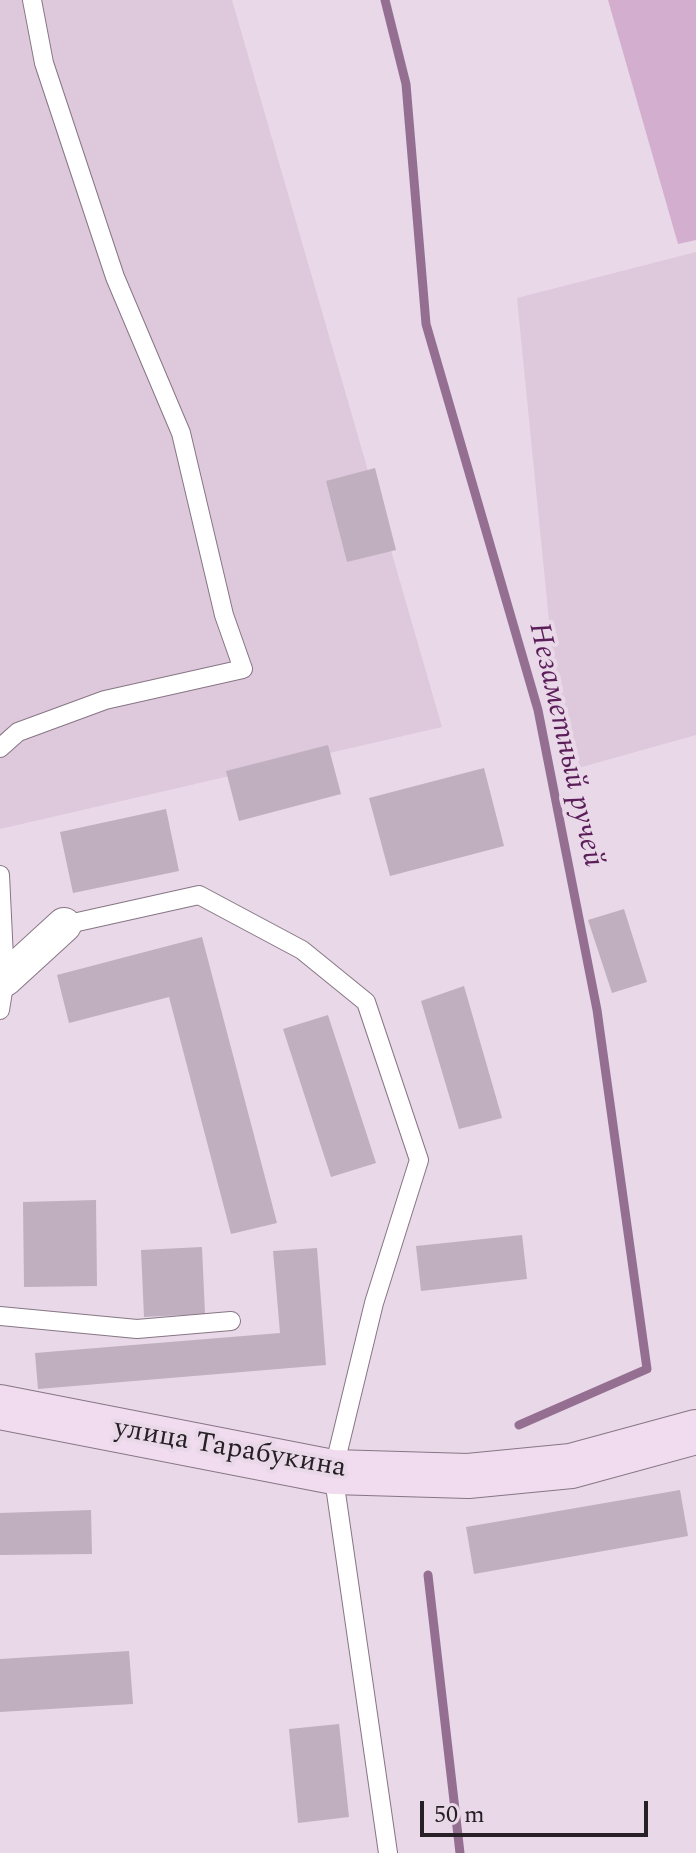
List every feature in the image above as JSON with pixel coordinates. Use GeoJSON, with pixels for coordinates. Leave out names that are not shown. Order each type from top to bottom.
{"type":"FeatureCollection","features":[{"type":"Feature","properties":{"kind":"street"},"geometry":{"type":"LineString","coordinates":[[2,990],[64,925]]}},
{"type":"Feature","properties":{"kind":"street","name":"улица Тарабукина"},"geometry":{"type":"LineString","coordinates":[[0,1407],[333,1472],[468,1476],[571,1466],[696,1432]]}},
{"type":"Feature","properties":{"kind":"lane"},"geometry":{"type":"LineString","coordinates":[[0,748],[18,732],[105,700],[243,669],[224,615],[181,433],[115,277],[44,63],[32,0]]}},
{"type":"Feature","properties":{"kind":"lane"},"geometry":{"type":"LineString","coordinates":[[0,875],[2,990]]}},
{"type":"Feature","properties":{"kind":"lane"},"geometry":{"type":"LineString","coordinates":[[64,925],[199,895],[302,950],[366,1002],[419,1160],[374,1303],[333,1472],[388,1853]]}},
{"type":"Feature","properties":{"kind":"lane"},"geometry":{"type":"LineString","coordinates":[[0,1316],[137,1329],[231,1321]]}},
{"type":"Feature","properties":{"kind":"shaded area"},"geometry":{"type":"Polygon","coordinates":[[[0,0],[232,0],[442,727],[0,829],[0,0]]]}},
{"type":"Feature","properties":{"kind":"shaded area"},"geometry":{"type":"Polygon","coordinates":[[[608,0],[696,0],[696,240],[678,244],[608,0]]]}},
{"type":"Feature","properties":{"kind":"shaded area"},"geometry":{"type":"Polygon","coordinates":[[[696,252],[696,735],[564,772],[517,298],[696,252]]]}},
{"type":"Feature","properties":{"kind":"building"},"geometry":{"type":"Polygon","coordinates":[[[375,468],[396,550],[347,562],[326,481],[375,468]]]}},
{"type":"Feature","properties":{"kind":"building"},"geometry":{"type":"Polygon","coordinates":[[[328,745],[341,794],[239,821],[226,771],[328,745]]]}},
{"type":"Feature","properties":{"kind":"building"},"geometry":{"type":"Polygon","coordinates":[[[484,768],[504,846],[390,876],[369,798],[484,768]]]}},
{"type":"Feature","properties":{"kind":"building"},"geometry":{"type":"Polygon","coordinates":[[[166,809],[179,871],[73,893],[60,832],[166,809]]]}},
{"type":"Feature","properties":{"kind":"building"},"geometry":{"type":"Polygon","coordinates":[[[624,909],[647,982],[612,993],[588,920],[624,909]]]}},
{"type":"Feature","properties":{"kind":"building"},"geometry":{"type":"Polygon","coordinates":[[[202,937],[277,1223],[231,1234],[169,997],[69,1023],[57,975],[202,937]]]}},
{"type":"Feature","properties":{"kind":"building"},"geometry":{"type":"Polygon","coordinates":[[[464,986],[502,1118],[459,1129],[421,1001],[464,986]]]}},
{"type":"Feature","properties":{"kind":"building"},"geometry":{"type":"Polygon","coordinates":[[[328,1015],[376,1163],[331,1177],[283,1029],[328,1015]]]}},
{"type":"Feature","properties":{"kind":"building"},"geometry":{"type":"Polygon","coordinates":[[[96,1200],[97,1286],[24,1287],[23,1202],[96,1200]]]}},
{"type":"Feature","properties":{"kind":"building"},"geometry":{"type":"Polygon","coordinates":[[[522,1235],[527,1279],[421,1291],[416,1246],[522,1235]]]}},
{"type":"Feature","properties":{"kind":"building"},"geometry":{"type":"Polygon","coordinates":[[[202,1247],[205,1314],[144,1317],[141,1250],[202,1247]]]}},
{"type":"Feature","properties":{"kind":"building"},"geometry":{"type":"Polygon","coordinates":[[[317,1248],[326,1365],[38,1389],[35,1353],[280,1333],[273,1251],[317,1248]]]}},
{"type":"Feature","properties":{"kind":"building"},"geometry":{"type":"Polygon","coordinates":[[[680,1490],[688,1536],[474,1574],[466,1527],[680,1490]]]}},
{"type":"Feature","properties":{"kind":"building"},"geometry":{"type":"Polygon","coordinates":[[[91,1510],[92,1554],[0,1555],[0,1513],[91,1510]]]}},
{"type":"Feature","properties":{"kind":"building"},"geometry":{"type":"Polygon","coordinates":[[[129,1651],[133,1704],[0,1712],[0,1659],[129,1651]]]}},
{"type":"Feature","properties":{"kind":"building"},"geometry":{"type":"Polygon","coordinates":[[[339,1724],[349,1817],[298,1823],[289,1729],[339,1724]]]}},
{"type":"Feature","properties":{"kind":"waterway","name":"Незаметный ручей"},"geometry":{"type":"LineString","coordinates":[[385,0],[406,84],[426,324],[538,710],[597,1010],[647,1369],[519,1425]]}},
{"type":"Feature","properties":{"kind":"waterway","name":"Незаметный ручей"},"geometry":{"type":"LineString","coordinates":[[428,1575],[460,1853]]}}]}
